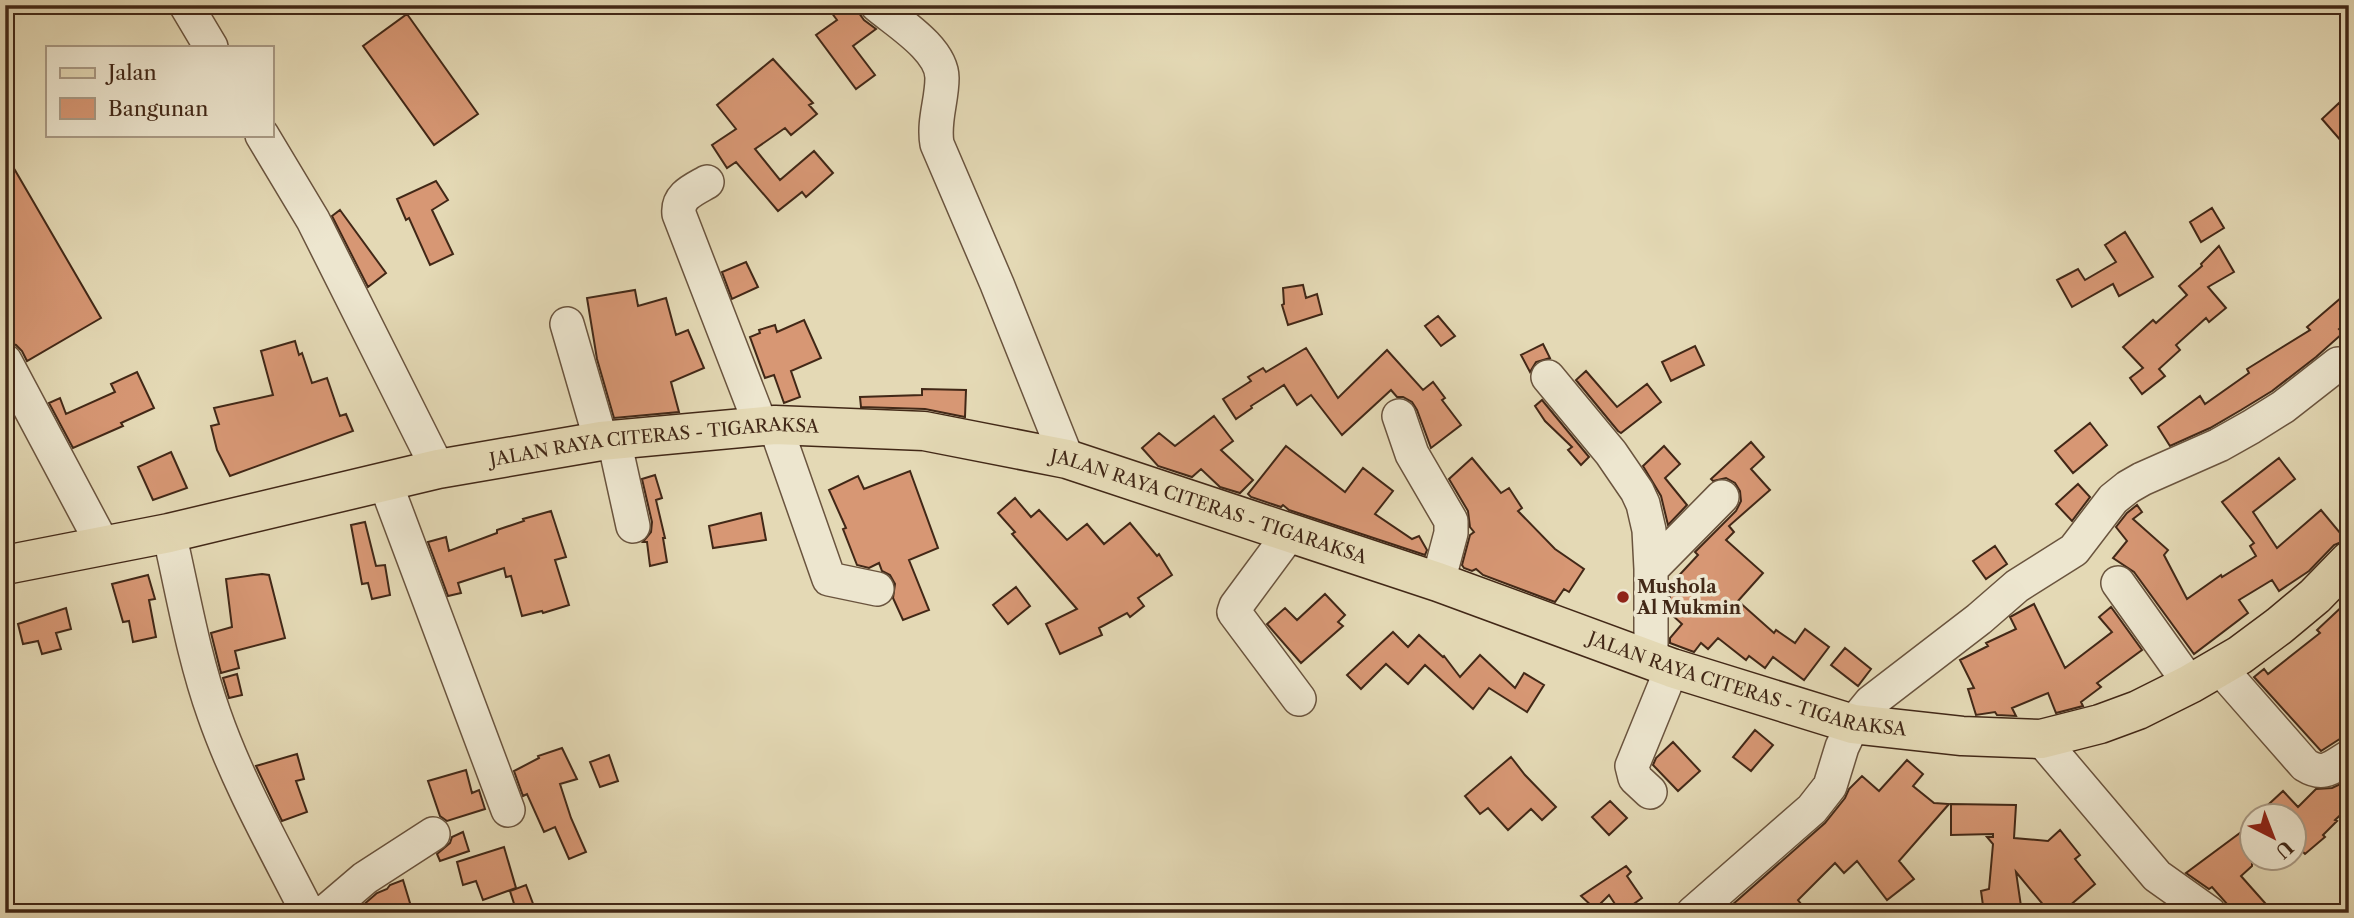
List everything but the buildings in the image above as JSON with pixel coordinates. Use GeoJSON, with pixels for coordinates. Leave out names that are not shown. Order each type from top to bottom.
{"type":"FeatureCollection","features":[{"type":"Feature","properties":{"kind":"main road","name":"JALAN RAYA CITERAS - TIGARAKSA"},"geometry":{"type":"LineString","coordinates":[[5,565],[169,533],[438,469],[607,440],[768,425],[924,431],[1067,459],[1438,582],[1661,663],[1853,724],[1962,736],[2041,739],[2100,724],[2126,714],[2204,676],[2279,626],[2315,596],[2349,561]]}},
{"type":"Feature","properties":{"kind":"street"},"geometry":{"type":"LineString","coordinates":[[186,5],[210,46]]}},
{"type":"Feature","properties":{"kind":"street"},"geometry":{"type":"LineString","coordinates":[[877,5],[922,43],[940,68],[942,78],[934,130],[937,144],[998,284],[1067,459]]}},
{"type":"Feature","properties":{"kind":"street"},"geometry":{"type":"LineString","coordinates":[[263,136],[313,220],[438,469]]}},
{"type":"Feature","properties":{"kind":"street"},"geometry":{"type":"LineString","coordinates":[[707,182],[685,196],[680,202],[679,214],[768,425],[829,579],[877,589]]}},
{"type":"Feature","properties":{"kind":"street"},"geometry":{"type":"LineString","coordinates":[[567,324],[633,526]]}},
{"type":"Feature","properties":{"kind":"street"},"geometry":{"type":"LineString","coordinates":[[5,361],[103,545]]}},
{"type":"Feature","properties":{"kind":"street"},"geometry":{"type":"LineString","coordinates":[[1693,913],[1812,809],[1830,786],[1842,747],[1853,724],[1871,702],[1979,620],[2017,586],[2074,550],[2108,505],[2128,487],[2219,445],[2251,427],[2283,407],[2338,364]]}},
{"type":"Feature","properties":{"kind":"street"},"geometry":{"type":"LineString","coordinates":[[1548,377],[1611,453],[1643,504],[1649,530],[1661,663],[1632,766],[1635,778],[1650,792]]}},
{"type":"Feature","properties":{"kind":"street"},"geometry":{"type":"LineString","coordinates":[[1399,416],[1412,454],[1451,522],[1451,533],[1438,582]]}},
{"type":"Feature","properties":{"kind":"street"},"geometry":{"type":"LineString","coordinates":[[385,482],[508,810]]}},
{"type":"Feature","properties":{"kind":"street"},"geometry":{"type":"LineString","coordinates":[[1651,569],[1722,497]]}},
{"type":"Feature","properties":{"kind":"street"},"geometry":{"type":"LineString","coordinates":[[169,533],[199,665],[214,715],[235,766],[308,913]]}},
{"type":"Feature","properties":{"kind":"street"},"geometry":{"type":"LineString","coordinates":[[1290,533],[1234,612],[1299,699]]}},
{"type":"Feature","properties":{"kind":"street"},"geometry":{"type":"LineString","coordinates":[[2118,583],[2204,676],[2305,765],[2316,772],[2327,770],[2349,757]]}},
{"type":"Feature","properties":{"kind":"street"},"geometry":{"type":"LineString","coordinates":[[2041,739],[2157,876],[2208,913]]}},
{"type":"Feature","properties":{"kind":"street"},"geometry":{"type":"LineString","coordinates":[[324,913],[365,878],[433,834]]}},
{"type":"Feature","properties":{"kind":"place","name":"Mushola Al Mukmin"},"geometry":{"type":"Point","coordinates":[1623,597]}}]}
